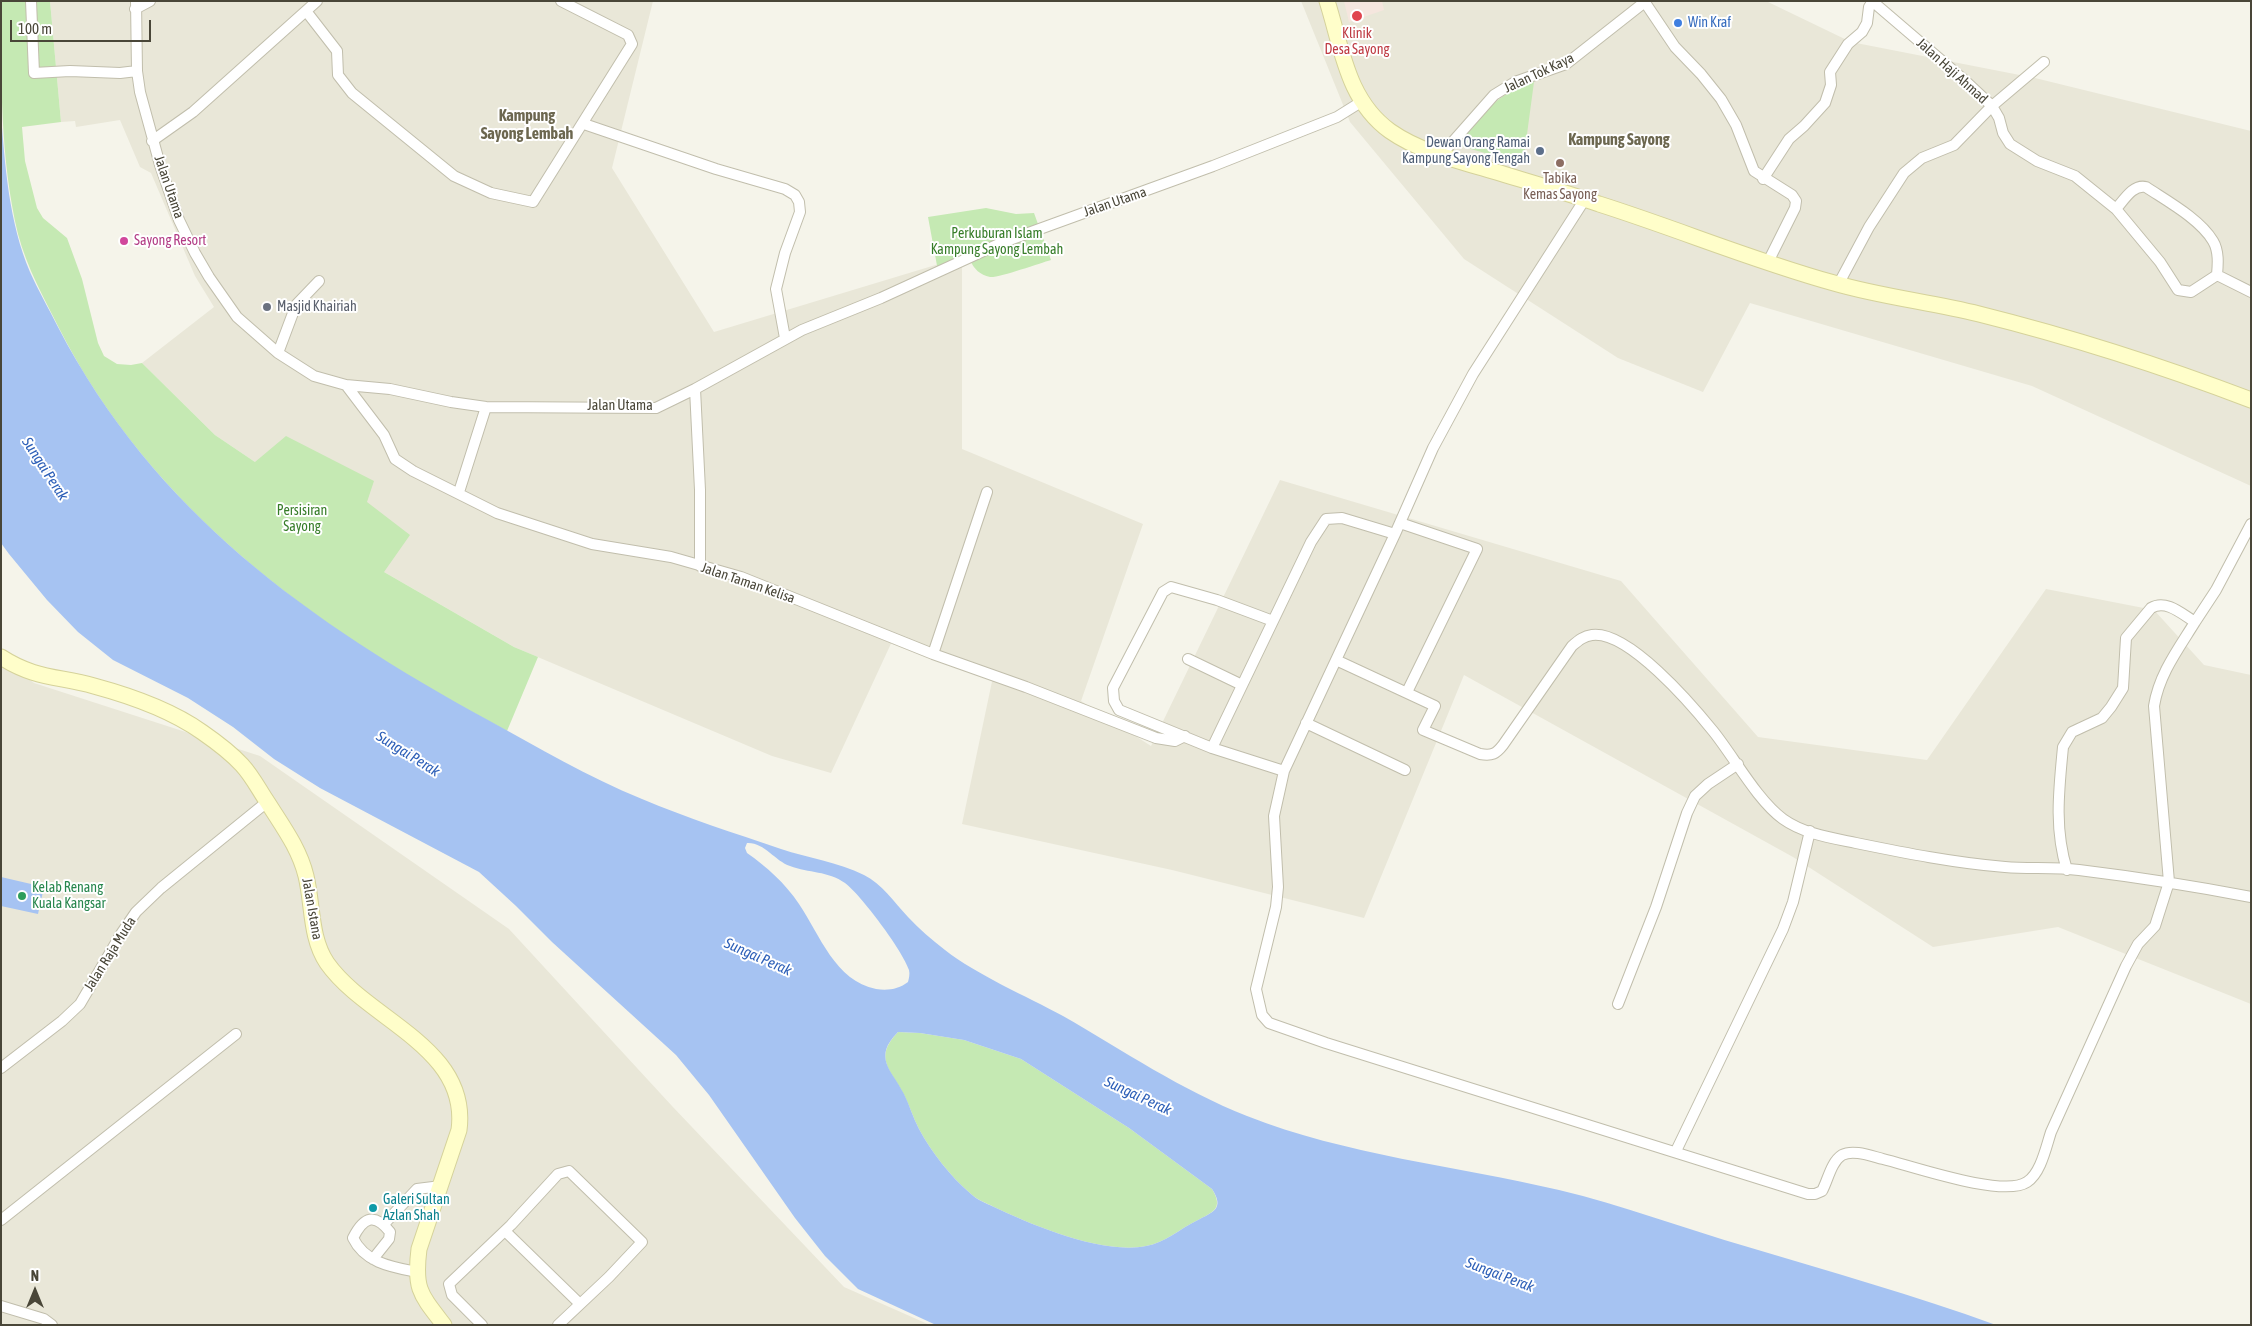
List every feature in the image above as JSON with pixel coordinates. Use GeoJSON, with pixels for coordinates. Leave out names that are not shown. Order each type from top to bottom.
{"type":"FeatureCollection","features":[{"type":"Feature","properties":{"kind":"main road"},"geometry":{"type":"LineString","coordinates":[[1327,1],[1346,68],[1361,102],[1389,130],[1416,145],[1441,155],[1585,199],[1767,264],[1838,285],[1978,314],[2100,348],[2251,400]]}},
{"type":"Feature","properties":{"kind":"main road","name":"Jalan Istana"},"geometry":{"type":"LineString","coordinates":[[1,657],[32,673],[93,685],[166,711],[201,731],[242,765],[290,836],[300,856],[306,877],[319,949],[327,963],[339,978],[432,1056],[450,1078],[457,1091],[461,1118],[460,1130],[419,1249],[416,1272],[416,1282],[422,1297],[444,1325]]}},
{"type":"Feature","properties":{"kind":"street"},"geometry":{"type":"LineString","coordinates":[[31,1],[34,73],[70,71],[120,74],[136,71]]}},
{"type":"Feature","properties":{"kind":"street"},"geometry":{"type":"LineString","coordinates":[[135,5],[150,1]]}},
{"type":"Feature","properties":{"kind":"street"},"geometry":{"type":"LineString","coordinates":[[152,140],[193,112],[316,1]]}},
{"type":"Feature","properties":{"kind":"street"},"geometry":{"type":"LineString","coordinates":[[306,11],[337,51],[338,75],[352,93],[454,176],[491,193],[534,202],[630,50],[632,40],[628,35],[561,1]]}},
{"type":"Feature","properties":{"kind":"street"},"geometry":{"type":"LineString","coordinates":[[1763,179],[1789,139],[1825,103],[1831,85],[1830,72],[1848,44],[1862,32],[1867,23],[1869,7],[1873,1]]}},
{"type":"Feature","properties":{"kind":"street","name":"Jalan Haji Ahmad"},"geometry":{"type":"LineString","coordinates":[[1873,1],[1992,106],[1999,118],[2003,133],[2010,144],[2037,161],[2075,176],[2116,209],[2160,262],[2178,290],[2191,292],[2217,275]]}},
{"type":"Feature","properties":{"kind":"street"},"geometry":{"type":"LineString","coordinates":[[1645,2],[1675,47],[1701,74],[1720,99],[1736,125],[1754,172],[1792,195],[1796,201],[1795,208],[1767,264]]}},
{"type":"Feature","properties":{"kind":"street","name":"Jalan Tok Kaya"},"geometry":{"type":"LineString","coordinates":[[1441,155],[1494,95],[1515,82],[1566,64],[1645,2]]}},
{"type":"Feature","properties":{"kind":"street","name":"Jalan Utama"},"geometry":{"type":"LineString","coordinates":[[135,5],[136,71],[144,114],[152,140],[179,220],[209,277],[237,317],[278,353],[314,376],[346,385],[390,389],[451,402],[486,407],[656,408],[695,389],[785,338],[880,298],[1001,243],[1212,166],[1337,116],[1361,102]]}},
{"type":"Feature","properties":{"kind":"street"},"geometry":{"type":"LineString","coordinates":[[1838,285],[1869,227],[1904,173],[1922,158],[1954,144],[1992,106],[2044,62]]}},
{"type":"Feature","properties":{"kind":"street"},"geometry":{"type":"LineString","coordinates":[[584,124],[716,169],[785,189],[795,195],[799,202],[800,212],[785,253],[776,289],[785,338]]}},
{"type":"Feature","properties":{"kind":"street"},"geometry":{"type":"LineString","coordinates":[[2116,209],[2136,188],[2140,186],[2146,187],[2185,213],[2207,232],[2217,252],[2217,275],[2251,292]]}},
{"type":"Feature","properties":{"kind":"street"},"geometry":{"type":"LineString","coordinates":[[1585,199],[1473,374],[1433,448],[1395,534],[1284,771],[1274,816],[1278,887],[1276,907],[1256,989],[1262,1015],[1269,1023],[1808,1194],[1822,1191],[1835,1161],[1848,1153],[1870,1156],[1990,1186],[2008,1188],[2028,1182],[2041,1160],[2051,1132],[2126,966],[2138,944],[2155,926],[2169,882],[2154,706],[2158,689],[2168,665],[2216,590],[2251,524]]}},
{"type":"Feature","properties":{"kind":"street"},"geometry":{"type":"LineString","coordinates":[[278,353],[296,305],[319,281]]}},
{"type":"Feature","properties":{"kind":"street","name":"Jalan Taman Kelisa"},"geometry":{"type":"LineString","coordinates":[[346,385],[384,435],[395,459],[413,471],[497,513],[555,534],[592,544],[653,554],[740,577],[933,654],[1026,687],[1156,738],[1175,740],[1185,736]]}},
{"type":"Feature","properties":{"kind":"street"},"geometry":{"type":"LineString","coordinates":[[695,389],[700,490],[700,566]]}},
{"type":"Feature","properties":{"kind":"street"},"geometry":{"type":"LineString","coordinates":[[458,492],[486,407]]}},
{"type":"Feature","properties":{"kind":"street"},"geometry":{"type":"LineString","coordinates":[[933,654],[987,492]]}},
{"type":"Feature","properties":{"kind":"street"},"geometry":{"type":"LineString","coordinates":[[1212,748],[1311,542],[1326,519],[1342,518],[1395,534]]}},
{"type":"Feature","properties":{"kind":"street"},"geometry":{"type":"LineString","coordinates":[[1400,523],[1477,549],[1407,692]]}},
{"type":"Feature","properties":{"kind":"street"},"geometry":{"type":"LineString","coordinates":[[1273,621],[1182,589],[1171,587],[1163,592],[1113,688],[1114,701],[1119,710],[1212,748],[1284,771]]}},
{"type":"Feature","properties":{"kind":"street"},"geometry":{"type":"LineString","coordinates":[[2067,870],[2061,845],[2058,819],[2063,747],[2068,736],[2072,732],[2102,718],[2112,707],[2123,688],[2126,638],[2151,608],[2164,604],[2196,622]]}},
{"type":"Feature","properties":{"kind":"street"},"geometry":{"type":"LineString","coordinates":[[1336,660],[1435,706],[1423,730],[1480,754],[1490,755],[1496,753],[1504,745],[1572,646],[1583,637],[1602,635],[1626,645],[1652,666],[1706,723],[1772,810],[1784,820],[1810,831],[1906,853],[2004,867],[2067,870],[2169,882],[2251,897]]}},
{"type":"Feature","properties":{"kind":"street"},"geometry":{"type":"LineString","coordinates":[[1188,659],[1242,685]]}},
{"type":"Feature","properties":{"kind":"street"},"geometry":{"type":"LineString","coordinates":[[1306,723],[1405,770]]}},
{"type":"Feature","properties":{"kind":"street"},"geometry":{"type":"LineString","coordinates":[[1618,1004],[1656,908],[1687,813],[1695,796],[1708,784],[1738,764]]}},
{"type":"Feature","properties":{"kind":"street","name":"Jalan Raja Muda"},"geometry":{"type":"LineString","coordinates":[[1,1068],[62,1021],[80,1004],[136,912],[161,888],[267,802]]}},
{"type":"Feature","properties":{"kind":"street"},"geometry":{"type":"LineString","coordinates":[[1676,1151],[1783,929],[1793,902],[1810,831]]}},
{"type":"Feature","properties":{"kind":"street"},"geometry":{"type":"LineString","coordinates":[[1,1220],[236,1034]]}},
{"type":"Feature","properties":{"kind":"street"},"geometry":{"type":"LineString","coordinates":[[482,1325],[452,1294],[449,1284],[505,1231],[558,1174],[569,1171],[642,1242],[558,1325]]}},
{"type":"Feature","properties":{"kind":"street"},"geometry":{"type":"LineString","coordinates":[[384,1224],[417,1189],[441,1186]]}},
{"type":"Feature","properties":{"kind":"street"},"geometry":{"type":"LineString","coordinates":[[373,1259],[389,1239],[390,1232],[384,1224],[374,1218],[367,1220],[357,1230],[353,1238],[357,1245],[373,1259],[382,1265],[416,1272]]}},
{"type":"Feature","properties":{"kind":"street"},"geometry":{"type":"LineString","coordinates":[[505,1231],[580,1304]]}},
{"type":"Feature","properties":{"kind":"street"},"geometry":{"type":"LineString","coordinates":[[1,1306],[44,1319],[52,1325]]}},
{"type":"Feature","properties":{"kind":"shaded area"},"geometry":{"type":"Polygon","coordinates":[[[50,1],[653,1],[612,168],[714,332],[962,257],[962,449],[1143,524],[1081,701],[1151,746],[1280,480],[1621,581],[1758,737],[1927,760],[2046,589],[2154,610],[2204,665],[2251,675],[2251,1004],[2058,927],[1933,947],[1793,857],[1464,675],[1364,918],[1172,870],[962,824],[994,672],[895,635],[831,773],[772,756],[514,647],[384,572],[255,462],[215,435],[142,363],[214,307],[195,276],[151,173],[140,167],[120,120],[76,127],[75,121],[61,122],[50,1]]]}},
{"type":"Feature","properties":{"kind":"shaded area"},"geometry":{"type":"Polygon","coordinates":[[[1301,1],[1766,1],[1851,42],[2035,78],[2251,131],[2251,486],[2032,386],[1750,303],[1703,392],[1618,358],[1464,259],[1350,122],[1301,1]]]}},
{"type":"Feature","properties":{"kind":"shaded area","name":"Klinik Desa Sayong"},"geometry":{"type":"Polygon","coordinates":[[[1344,1],[1382,1],[1384,10],[1349,22],[1344,1]]]}},
{"type":"Feature","properties":{"kind":"shaded area"},"geometry":{"type":"Polygon","coordinates":[[[1,659],[34,683],[260,756],[509,929],[672,1106],[844,1287],[930,1325],[1,1325],[1,659]]]}},
{"type":"Feature","properties":{"kind":"green space","name":"Persisiran Sayong"},"geometry":{"type":"Polygon","coordinates":[[[1,1],[50,1],[61,122],[22,127],[25,161],[37,208],[43,218],[67,238],[82,279],[98,343],[104,356],[117,364],[131,365],[142,363],[215,435],[255,462],[286,436],[374,481],[367,502],[410,535],[384,572],[514,647],[538,657],[507,731],[397,670],[333,627],[286,592],[198,516],[159,475],[122,430],[89,382],[60,330],[31,271],[18,234],[12,205],[5,147],[1,1]]]}},
{"type":"Feature","properties":{"kind":"green space"},"geometry":{"type":"Polygon","coordinates":[[[1534,82],[1523,164],[1457,145],[1482,115],[1499,99],[1520,87],[1534,82]]]}},
{"type":"Feature","properties":{"kind":"green space","name":"Perkuburan Islam Kampung Sayong Lembah"},"geometry":{"type":"Polygon","coordinates":[[[986,208],[1016,214],[1034,213],[1051,260],[995,277],[980,273],[975,269],[970,260],[938,271],[928,217],[986,208]]]}},
{"type":"Feature","properties":{"kind":"green space"},"geometry":{"type":"Polygon","coordinates":[[[898,1032],[920,1033],[964,1040],[1021,1059],[1129,1128],[1212,1189],[1217,1206],[1212,1212],[1166,1239],[1146,1246],[1129,1248],[1109,1246],[1068,1237],[1047,1230],[979,1200],[956,1180],[930,1147],[890,1071],[885,1057],[886,1050],[890,1041],[898,1032]]]}},
{"type":"Feature","properties":{"kind":"water","name":"Sungai Perak"},"geometry":{"type":"Polygon","coordinates":[[[1,114],[9,194],[17,234],[30,272],[58,327],[97,393],[141,453],[189,507],[242,556],[299,601],[359,643],[422,683],[564,762],[622,790],[711,825],[864,875],[882,888],[926,934],[945,950],[972,968],[1063,1016],[1176,1082],[1247,1116],[1323,1141],[1583,1196],[1903,1294],[1996,1325],[936,1325],[858,1289],[825,1256],[795,1218],[709,1095],[676,1055],[552,942],[479,872],[320,788],[274,759],[233,727],[188,698],[113,660],[78,632],[47,600],[1,543],[1,114]],[[747,843],[745,848],[747,853],[769,870],[788,889],[830,955],[850,977],[862,984],[880,990],[897,988],[908,982],[909,970],[899,950],[871,911],[852,889],[832,876],[785,864],[759,845],[747,843]],[[898,1032],[886,1049],[885,1057],[890,1071],[904,1094],[917,1125],[930,1147],[956,1180],[979,1200],[1047,1230],[1068,1237],[1109,1246],[1129,1248],[1159,1242],[1208,1215],[1217,1206],[1216,1196],[1212,1189],[1129,1128],[1021,1059],[964,1040],[920,1033],[898,1032]]]}},
{"type":"Feature","properties":{"kind":"water","name":"Kelab Renang Kuala Kangsar"},"geometry":{"type":"Polygon","coordinates":[[[1,877],[44,887],[38,914],[1,906],[1,877]]]}},
{"type":"Feature","properties":{"kind":"place","name":"Klinik Desa Sayong"},"geometry":{"type":"Point","coordinates":[1357,16]}},
{"type":"Feature","properties":{"kind":"place","name":"Win Kraf"},"geometry":{"type":"Point","coordinates":[1678,23]}},
{"type":"Feature","properties":{"kind":"place","name":"Dewan Orang Ramai Kampung Sayong Tengah"},"geometry":{"type":"Point","coordinates":[1540,151]}},
{"type":"Feature","properties":{"kind":"place","name":"Tabika Kemas Sayong"},"geometry":{"type":"Point","coordinates":[1560,163]}},
{"type":"Feature","properties":{"kind":"place","name":"Sayong Resort"},"geometry":{"type":"Point","coordinates":[124,241]}},
{"type":"Feature","properties":{"kind":"place","name":"Masjid Khairiah"},"geometry":{"type":"Point","coordinates":[267,307]}},
{"type":"Feature","properties":{"kind":"place","name":"Kelab Renang Kuala Kangsar"},"geometry":{"type":"Point","coordinates":[22,896]}},
{"type":"Feature","properties":{"kind":"place","name":"Galeri Sultan Azlan Shah"},"geometry":{"type":"Point","coordinates":[373,1208]}},
{"type":"Feature","properties":{"kind":"district","name":"Kampung Sayong Lembah"},"geometry":{"type":"Point","coordinates":[527,125]}},
{"type":"Feature","properties":{"kind":"district","name":"Kampung Sayong"},"geometry":{"type":"Point","coordinates":[1619,140]}}]}
